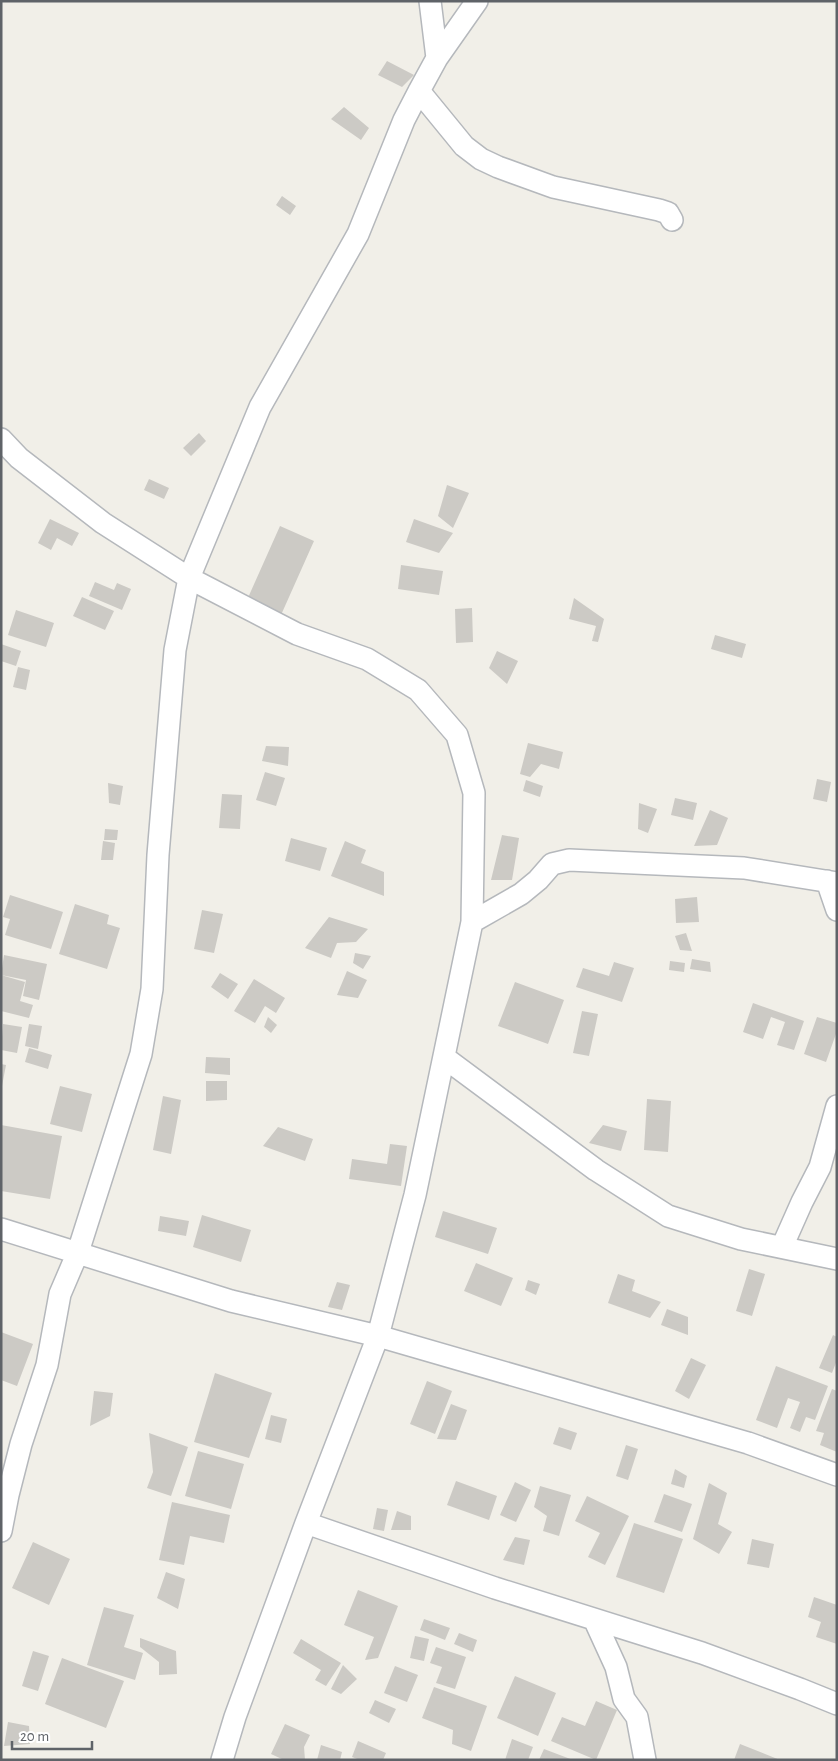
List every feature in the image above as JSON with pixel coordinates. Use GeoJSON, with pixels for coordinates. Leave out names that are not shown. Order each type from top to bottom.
{"type":"FeatureCollection","features":[{"type":"Feature","properties":{"kind":"street"},"geometry":{"type":"LineString","coordinates":[[430,1],[437,58]]}},
{"type":"Feature","properties":{"kind":"street"},"geometry":{"type":"LineString","coordinates":[[1,1531],[21,1444],[47,1365],[60,1294],[78,1252],[141,1054],[152,989],[164,766],[175,650],[188,578],[260,407],[358,234],[404,120],[419,91],[437,58],[477,1]]}},
{"type":"Feature","properties":{"kind":"street"},"geometry":{"type":"LineString","coordinates":[[419,91],[464,146],[481,159],[554,187],[660,210],[668,213],[672,220]]}},
{"type":"Feature","properties":{"kind":"street"},"geometry":{"type":"LineString","coordinates":[[1,439],[19,458],[103,523],[188,578],[297,634],[368,659],[418,690],[457,735],[474,793],[472,922],[415,1195],[378,1336],[306,1523],[238,1708],[222,1760]]}},
{"type":"Feature","properties":{"kind":"street"},"geometry":{"type":"LineString","coordinates":[[472,922],[521,894],[538,880],[552,864],[569,860],[744,868],[832,882],[837,910]]}},
{"type":"Feature","properties":{"kind":"street"},"geometry":{"type":"LineString","coordinates":[[445,1058],[596,1170],[668,1216],[741,1239],[837,1259]]}},
{"type":"Feature","properties":{"kind":"street"},"geometry":{"type":"LineString","coordinates":[[782,1247],[820,1167],[837,1106]]}},
{"type":"Feature","properties":{"kind":"street"},"geometry":{"type":"LineString","coordinates":[[1,1229],[231,1301],[378,1336],[748,1443],[837,1475]]}},
{"type":"Feature","properties":{"kind":"street"},"geometry":{"type":"LineString","coordinates":[[306,1523],[495,1588],[702,1653],[837,1704]]}},
{"type":"Feature","properties":{"kind":"street"},"geometry":{"type":"LineString","coordinates":[[594,1619],[616,1667],[624,1699],[637,1718],[645,1760]]}},
{"type":"Feature","properties":{"kind":"building"},"geometry":{"type":"Polygon","coordinates":[[[387,61],[414,75],[402,87],[378,75],[387,61]]]}},
{"type":"Feature","properties":{"kind":"building"},"geometry":{"type":"Polygon","coordinates":[[[344,107],[369,128],[361,140],[331,119],[344,107]]]}},
{"type":"Feature","properties":{"kind":"building"},"geometry":{"type":"Polygon","coordinates":[[[282,196],[296,206],[290,215],[276,205],[282,196]]]}},
{"type":"Feature","properties":{"kind":"building"},"geometry":{"type":"Polygon","coordinates":[[[199,433],[206,441],[191,456],[183,448],[199,433]]]}},
{"type":"Feature","properties":{"kind":"building"},"geometry":{"type":"Polygon","coordinates":[[[149,479],[169,488],[164,499],[144,490],[149,479]]]}},
{"type":"Feature","properties":{"kind":"building"},"geometry":{"type":"Polygon","coordinates":[[[447,485],[469,493],[453,528],[438,516],[447,485]]]}},
{"type":"Feature","properties":{"kind":"building"},"geometry":{"type":"Polygon","coordinates":[[[50,519],[79,533],[72,546],[57,538],[51,550],[38,543],[50,519]]]}},
{"type":"Feature","properties":{"kind":"building"},"geometry":{"type":"Polygon","coordinates":[[[414,519],[453,533],[439,553],[406,542],[414,519]]]}},
{"type":"Feature","properties":{"kind":"building"},"geometry":{"type":"Polygon","coordinates":[[[280,526],[314,541],[281,615],[247,600],[280,526]]]}},
{"type":"Feature","properties":{"kind":"building"},"geometry":{"type":"Polygon","coordinates":[[[401,565],[443,571],[439,595],[398,589],[401,565]]]}},
{"type":"Feature","properties":{"kind":"building"},"geometry":{"type":"Polygon","coordinates":[[[95,582],[114,590],[117,583],[131,589],[122,610],[89,596],[95,582]]]}},
{"type":"Feature","properties":{"kind":"building"},"geometry":{"type":"Polygon","coordinates":[[[82,597],[114,611],[105,630],[73,616],[82,597]]]}},
{"type":"Feature","properties":{"kind":"building"},"geometry":{"type":"Polygon","coordinates":[[[574,598],[604,619],[598,642],[592,641],[596,626],[569,619],[574,598]]]}},
{"type":"Feature","properties":{"kind":"building"},"geometry":{"type":"Polygon","coordinates":[[[472,608],[473,642],[456,643],[455,609],[472,608]]]}},
{"type":"Feature","properties":{"kind":"building"},"geometry":{"type":"Polygon","coordinates":[[[16,610],[54,623],[46,647],[8,635],[16,610]]]}},
{"type":"Feature","properties":{"kind":"building"},"geometry":{"type":"Polygon","coordinates":[[[715,635],[746,644],[742,658],[711,649],[715,635]]]}},
{"type":"Feature","properties":{"kind":"building"},"geometry":{"type":"Polygon","coordinates":[[[1,644],[21,651],[16,666],[1,661],[1,644]]]}},
{"type":"Feature","properties":{"kind":"building"},"geometry":{"type":"Polygon","coordinates":[[[497,651],[518,661],[507,684],[489,668],[497,651]]]}},
{"type":"Feature","properties":{"kind":"building"},"geometry":{"type":"Polygon","coordinates":[[[18,667],[30,670],[26,690],[13,687],[18,667]]]}},
{"type":"Feature","properties":{"kind":"building"},"geometry":{"type":"Polygon","coordinates":[[[528,743],[563,752],[559,769],[541,764],[530,777],[520,774],[528,743]]]}},
{"type":"Feature","properties":{"kind":"building"},"geometry":{"type":"Polygon","coordinates":[[[266,746],[289,747],[288,766],[262,761],[266,746]]]}},
{"type":"Feature","properties":{"kind":"building"},"geometry":{"type":"Polygon","coordinates":[[[265,772],[285,778],[276,806],[256,800],[265,772]]]}},
{"type":"Feature","properties":{"kind":"building"},"geometry":{"type":"Polygon","coordinates":[[[817,779],[831,782],[827,802],[813,799],[817,779]]]}},
{"type":"Feature","properties":{"kind":"building"},"geometry":{"type":"Polygon","coordinates":[[[526,780],[543,786],[540,797],[523,791],[526,780]]]}},
{"type":"Feature","properties":{"kind":"building"},"geometry":{"type":"Polygon","coordinates":[[[108,783],[123,786],[120,805],[109,803],[108,783]]]}},
{"type":"Feature","properties":{"kind":"building"},"geometry":{"type":"Polygon","coordinates":[[[222,794],[242,795],[240,829],[219,828],[222,794]]]}},
{"type":"Feature","properties":{"kind":"building"},"geometry":{"type":"Polygon","coordinates":[[[675,798],[697,803],[693,820],[671,815],[675,798]]]}},
{"type":"Feature","properties":{"kind":"building"},"geometry":{"type":"Polygon","coordinates":[[[639,803],[657,809],[648,833],[638,829],[639,803]]]}},
{"type":"Feature","properties":{"kind":"building"},"geometry":{"type":"Polygon","coordinates":[[[710,810],[728,818],[717,845],[694,846],[710,810]]]}},
{"type":"Feature","properties":{"kind":"building"},"geometry":{"type":"Polygon","coordinates":[[[105,829],[118,830],[117,840],[104,840],[105,829]]]}},
{"type":"Feature","properties":{"kind":"building"},"geometry":{"type":"Polygon","coordinates":[[[502,835],[519,838],[512,880],[491,880],[502,835]]]}},
{"type":"Feature","properties":{"kind":"building"},"geometry":{"type":"Polygon","coordinates":[[[291,838],[327,848],[320,871],[285,861],[291,838]]]}},
{"type":"Feature","properties":{"kind":"building"},"geometry":{"type":"Polygon","coordinates":[[[103,841],[115,843],[113,860],[101,860],[103,841]]]}},
{"type":"Feature","properties":{"kind":"building"},"geometry":{"type":"Polygon","coordinates":[[[345,841],[366,850],[361,863],[384,872],[384,896],[331,876],[345,841]]]}},
{"type":"Feature","properties":{"kind":"building"},"geometry":{"type":"Polygon","coordinates":[[[10,895],[63,912],[51,949],[5,935],[10,919],[3,917],[10,895]]]}},
{"type":"Feature","properties":{"kind":"building"},"geometry":{"type":"Polygon","coordinates":[[[697,897],[699,922],[676,923],[675,899],[697,897]]]}},
{"type":"Feature","properties":{"kind":"building"},"geometry":{"type":"Polygon","coordinates":[[[75,904],[109,915],[107,924],[120,928],[107,969],[59,954],[75,904]]]}},
{"type":"Feature","properties":{"kind":"building"},"geometry":{"type":"Polygon","coordinates":[[[202,910],[223,914],[214,953],[194,949],[202,910]]]}},
{"type":"Feature","properties":{"kind":"building"},"geometry":{"type":"Polygon","coordinates":[[[329,917],[368,929],[356,942],[337,943],[331,958],[305,948],[329,917]]]}},
{"type":"Feature","properties":{"kind":"building"},"geometry":{"type":"Polygon","coordinates":[[[686,933],[692,951],[680,950],[675,936],[686,933]]]}},
{"type":"Feature","properties":{"kind":"building"},"geometry":{"type":"Polygon","coordinates":[[[355,953],[371,956],[363,969],[353,963],[355,953]]]}},
{"type":"Feature","properties":{"kind":"building"},"geometry":{"type":"Polygon","coordinates":[[[4,955],[47,964],[39,1000],[23,996],[26,980],[1,975],[4,955]]]}},
{"type":"Feature","properties":{"kind":"building"},"geometry":{"type":"Polygon","coordinates":[[[692,959],[710,962],[711,972],[690,969],[692,959]]]}},
{"type":"Feature","properties":{"kind":"building"},"geometry":{"type":"Polygon","coordinates":[[[670,961],[685,963],[684,972],[669,970],[670,961]]]}},
{"type":"Feature","properties":{"kind":"building"},"geometry":{"type":"Polygon","coordinates":[[[614,962],[634,968],[622,1002],[576,987],[583,968],[609,976],[614,962]]]}},
{"type":"Feature","properties":{"kind":"building"},"geometry":{"type":"Polygon","coordinates":[[[347,971],[367,980],[358,998],[337,995],[347,971]]]}},
{"type":"Feature","properties":{"kind":"building"},"geometry":{"type":"Polygon","coordinates":[[[220,973],[238,984],[228,999],[211,987],[220,973]]]}},
{"type":"Feature","properties":{"kind":"building"},"geometry":{"type":"Polygon","coordinates":[[[1,975],[25,982],[20,1001],[33,1005],[29,1018],[1,1011],[1,975]]]}},
{"type":"Feature","properties":{"kind":"building"},"geometry":{"type":"Polygon","coordinates":[[[254,979],[285,998],[276,1013],[265,1006],[255,1023],[234,1011],[254,979]]]}},
{"type":"Feature","properties":{"kind":"building"},"geometry":{"type":"Polygon","coordinates":[[[515,982],[564,1000],[548,1044],[498,1026],[515,982]]]}},
{"type":"Feature","properties":{"kind":"building"},"geometry":{"type":"Polygon","coordinates":[[[753,1003],[804,1021],[794,1050],[777,1045],[785,1022],[771,1017],[763,1039],[743,1032],[753,1003]]]}},
{"type":"Feature","properties":{"kind":"building"},"geometry":{"type":"Polygon","coordinates":[[[582,1011],[598,1014],[589,1056],[573,1053],[582,1011]]]}},
{"type":"Feature","properties":{"kind":"building"},"geometry":{"type":"Polygon","coordinates":[[[268,1017],[277,1025],[271,1033],[264,1027],[268,1017]]]}},
{"type":"Feature","properties":{"kind":"building"},"geometry":{"type":"Polygon","coordinates":[[[817,1017],[837,1023],[837,1031],[826,1062],[804,1054],[817,1017]]]}},
{"type":"Feature","properties":{"kind":"building"},"geometry":{"type":"Polygon","coordinates":[[[3,1024],[22,1027],[17,1053],[1,1050],[3,1024]]]}},
{"type":"Feature","properties":{"kind":"building"},"geometry":{"type":"Polygon","coordinates":[[[29,1024],[42,1026],[38,1049],[25,1046],[29,1024]]]}},
{"type":"Feature","properties":{"kind":"building"},"geometry":{"type":"Polygon","coordinates":[[[29,1048],[52,1055],[48,1069],[25,1062],[29,1048]]]}},
{"type":"Feature","properties":{"kind":"building"},"geometry":{"type":"Polygon","coordinates":[[[206,1057],[230,1058],[230,1075],[205,1073],[206,1057]]]}},
{"type":"Feature","properties":{"kind":"building"},"geometry":{"type":"Polygon","coordinates":[[[1,1064],[6,1065],[2,1086],[1,1086],[1,1064]]]}},
{"type":"Feature","properties":{"kind":"building"},"geometry":{"type":"Polygon","coordinates":[[[206,1081],[227,1081],[227,1100],[206,1101],[206,1081]]]}},
{"type":"Feature","properties":{"kind":"building"},"geometry":{"type":"Polygon","coordinates":[[[60,1086],[92,1094],[82,1132],[50,1124],[60,1086]]]}},
{"type":"Feature","properties":{"kind":"building"},"geometry":{"type":"Polygon","coordinates":[[[163,1096],[181,1100],[171,1154],[153,1150],[163,1096]]]}},
{"type":"Feature","properties":{"kind":"building"},"geometry":{"type":"Polygon","coordinates":[[[647,1099],[671,1101],[668,1152],[644,1150],[647,1099]]]}},
{"type":"Feature","properties":{"kind":"building"},"geometry":{"type":"Polygon","coordinates":[[[1,1125],[62,1136],[50,1199],[1,1191],[1,1125]]]}},
{"type":"Feature","properties":{"kind":"building"},"geometry":{"type":"Polygon","coordinates":[[[603,1125],[627,1131],[621,1151],[589,1143],[603,1125]]]}},
{"type":"Feature","properties":{"kind":"building"},"geometry":{"type":"Polygon","coordinates":[[[278,1127],[313,1139],[305,1161],[263,1146],[278,1127]]]}},
{"type":"Feature","properties":{"kind":"building"},"geometry":{"type":"Polygon","coordinates":[[[390,1144],[407,1146],[401,1186],[349,1179],[352,1159],[387,1164],[390,1144]]]}},
{"type":"Feature","properties":{"kind":"building"},"geometry":{"type":"Polygon","coordinates":[[[443,1211],[497,1228],[488,1254],[435,1237],[443,1211]]]}},
{"type":"Feature","properties":{"kind":"building"},"geometry":{"type":"Polygon","coordinates":[[[202,1215],[251,1230],[241,1262],[193,1247],[202,1215]]]}},
{"type":"Feature","properties":{"kind":"building"},"geometry":{"type":"Polygon","coordinates":[[[160,1216],[189,1221],[186,1236],[158,1231],[160,1216]]]}},
{"type":"Feature","properties":{"kind":"building"},"geometry":{"type":"Polygon","coordinates":[[[476,1263],[513,1278],[501,1306],[464,1291],[476,1263]]]}},
{"type":"Feature","properties":{"kind":"building"},"geometry":{"type":"Polygon","coordinates":[[[749,1269],[765,1274],[752,1316],[736,1311],[749,1269]]]}},
{"type":"Feature","properties":{"kind":"building"},"geometry":{"type":"Polygon","coordinates":[[[618,1274],[635,1280],[632,1291],[661,1302],[650,1318],[608,1303],[618,1274]]]}},
{"type":"Feature","properties":{"kind":"building"},"geometry":{"type":"Polygon","coordinates":[[[528,1280],[540,1284],[536,1295],[525,1290],[528,1280]]]}},
{"type":"Feature","properties":{"kind":"building"},"geometry":{"type":"Polygon","coordinates":[[[337,1282],[350,1285],[342,1310],[328,1307],[337,1282]]]}},
{"type":"Feature","properties":{"kind":"building"},"geometry":{"type":"Polygon","coordinates":[[[667,1309],[688,1317],[688,1335],[661,1325],[667,1309]]]}},
{"type":"Feature","properties":{"kind":"building"},"geometry":{"type":"Polygon","coordinates":[[[1,1332],[33,1344],[17,1386],[1,1380],[1,1332]]]}},
{"type":"Feature","properties":{"kind":"building"},"geometry":{"type":"Polygon","coordinates":[[[833,1335],[837,1337],[837,1360],[832,1373],[819,1368],[833,1335]]]}},
{"type":"Feature","properties":{"kind":"building"},"geometry":{"type":"Polygon","coordinates":[[[691,1358],[706,1365],[689,1399],[675,1391],[691,1358]]]}},
{"type":"Feature","properties":{"kind":"building"},"geometry":{"type":"Polygon","coordinates":[[[776,1366],[828,1386],[815,1420],[806,1417],[800,1432],[790,1428],[800,1402],[788,1398],[777,1428],[756,1420],[776,1366]]]}},
{"type":"Feature","properties":{"kind":"building"},"geometry":{"type":"Polygon","coordinates":[[[215,1373],[272,1393],[249,1458],[194,1442],[215,1373]]]}},
{"type":"Feature","properties":{"kind":"building"},"geometry":{"type":"Polygon","coordinates":[[[427,1381],[452,1391],[435,1434],[410,1424],[427,1381]]]}},
{"type":"Feature","properties":{"kind":"building"},"geometry":{"type":"Polygon","coordinates":[[[832,1389],[837,1391],[837,1452],[820,1445],[824,1433],[816,1431],[832,1389]]]}},
{"type":"Feature","properties":{"kind":"building"},"geometry":{"type":"Polygon","coordinates":[[[94,1391],[113,1393],[110,1416],[90,1426],[94,1391]]]}},
{"type":"Feature","properties":{"kind":"building"},"geometry":{"type":"Polygon","coordinates":[[[451,1404],[467,1410],[456,1440],[437,1439],[451,1404]]]}},
{"type":"Feature","properties":{"kind":"building"},"geometry":{"type":"Polygon","coordinates":[[[271,1415],[287,1419],[281,1443],[265,1439],[271,1415]]]}},
{"type":"Feature","properties":{"kind":"building"},"geometry":{"type":"Polygon","coordinates":[[[559,1427],[577,1433],[571,1450],[553,1444],[559,1427]]]}},
{"type":"Feature","properties":{"kind":"building"},"geometry":{"type":"Polygon","coordinates":[[[149,1433],[188,1447],[171,1496],[147,1488],[153,1472],[149,1433]]]}},
{"type":"Feature","properties":{"kind":"building"},"geometry":{"type":"Polygon","coordinates":[[[626,1445],[638,1449],[628,1480],[616,1476],[626,1445]]]}},
{"type":"Feature","properties":{"kind":"building"},"geometry":{"type":"Polygon","coordinates":[[[198,1451],[244,1464],[231,1509],[185,1496],[198,1451]]]}},
{"type":"Feature","properties":{"kind":"building"},"geometry":{"type":"Polygon","coordinates":[[[675,1469],[687,1476],[684,1488],[671,1484],[675,1469]]]}},
{"type":"Feature","properties":{"kind":"building"},"geometry":{"type":"Polygon","coordinates":[[[456,1481],[497,1496],[489,1520],[447,1505],[456,1481]]]}},
{"type":"Feature","properties":{"kind":"building"},"geometry":{"type":"Polygon","coordinates":[[[515,1482],[531,1490],[516,1522],[500,1515],[515,1482]]]}},
{"type":"Feature","properties":{"kind":"building"},"geometry":{"type":"Polygon","coordinates":[[[709,1483],[727,1493],[718,1524],[732,1532],[719,1554],[693,1539],[709,1483]]]}},
{"type":"Feature","properties":{"kind":"building"},"geometry":{"type":"Polygon","coordinates":[[[540,1486],[571,1495],[559,1536],[543,1531],[547,1516],[534,1507],[540,1486]]]}},
{"type":"Feature","properties":{"kind":"building"},"geometry":{"type":"Polygon","coordinates":[[[664,1494],[692,1504],[682,1532],[654,1522],[664,1494]]]}},
{"type":"Feature","properties":{"kind":"building"},"geometry":{"type":"Polygon","coordinates":[[[587,1496],[629,1516],[605,1565],[588,1557],[600,1533],[575,1521],[587,1496]]]}},
{"type":"Feature","properties":{"kind":"building"},"geometry":{"type":"Polygon","coordinates":[[[172,1502],[230,1515],[224,1543],[190,1536],[184,1565],[159,1560],[172,1502]]]}},
{"type":"Feature","properties":{"kind":"building"},"geometry":{"type":"Polygon","coordinates":[[[377,1508],[388,1510],[384,1531],[373,1529],[377,1508]]]}},
{"type":"Feature","properties":{"kind":"building"},"geometry":{"type":"Polygon","coordinates":[[[397,1511],[411,1516],[411,1530],[391,1530],[397,1511]]]}},
{"type":"Feature","properties":{"kind":"building"},"geometry":{"type":"Polygon","coordinates":[[[634,1523],[683,1539],[664,1593],[616,1577],[634,1523]]]}},
{"type":"Feature","properties":{"kind":"building"},"geometry":{"type":"Polygon","coordinates":[[[515,1537],[530,1540],[524,1565],[503,1560],[515,1537]]]}},
{"type":"Feature","properties":{"kind":"building"},"geometry":{"type":"Polygon","coordinates":[[[752,1539],[774,1544],[769,1568],[747,1564],[752,1539]]]}},
{"type":"Feature","properties":{"kind":"building"},"geometry":{"type":"Polygon","coordinates":[[[33,1542],[70,1559],[49,1605],[12,1588],[33,1542]]]}},
{"type":"Feature","properties":{"kind":"building"},"geometry":{"type":"Polygon","coordinates":[[[166,1572],[185,1579],[178,1609],[157,1598],[166,1572]]]}},
{"type":"Feature","properties":{"kind":"building"},"geometry":{"type":"Polygon","coordinates":[[[358,1590],[398,1606],[378,1658],[365,1660],[374,1637],[344,1625],[358,1590]]]}},
{"type":"Feature","properties":{"kind":"building"},"geometry":{"type":"Polygon","coordinates":[[[814,1597],[837,1605],[837,1644],[816,1637],[821,1622],[808,1617],[814,1597]]]}},
{"type":"Feature","properties":{"kind":"building"},"geometry":{"type":"Polygon","coordinates":[[[104,1607],[134,1615],[124,1647],[143,1653],[135,1680],[87,1665],[104,1607]]]}},
{"type":"Feature","properties":{"kind":"building"},"geometry":{"type":"Polygon","coordinates":[[[424,1619],[450,1628],[445,1640],[420,1630],[424,1619]]]}},
{"type":"Feature","properties":{"kind":"building"},"geometry":{"type":"Polygon","coordinates":[[[459,1633],[477,1640],[473,1652],[454,1644],[459,1633]]]}},
{"type":"Feature","properties":{"kind":"building"},"geometry":{"type":"Polygon","coordinates":[[[415,1636],[429,1639],[424,1661],[410,1658],[415,1636]]]}},
{"type":"Feature","properties":{"kind":"building"},"geometry":{"type":"Polygon","coordinates":[[[140,1638],[176,1651],[177,1674],[159,1675],[159,1662],[140,1647],[140,1638]]]}},
{"type":"Feature","properties":{"kind":"building"},"geometry":{"type":"Polygon","coordinates":[[[301,1639],[341,1663],[326,1686],[315,1680],[321,1670],[293,1653],[301,1639]]]}},
{"type":"Feature","properties":{"kind":"building"},"geometry":{"type":"Polygon","coordinates":[[[436,1647],[466,1657],[455,1689],[436,1683],[442,1667],[430,1663],[436,1647]]]}},
{"type":"Feature","properties":{"kind":"building"},"geometry":{"type":"Polygon","coordinates":[[[33,1651],[49,1656],[38,1691],[22,1686],[33,1651]]]}},
{"type":"Feature","properties":{"kind":"building"},"geometry":{"type":"Polygon","coordinates":[[[62,1658],[124,1681],[106,1728],[45,1704],[62,1658]]]}},
{"type":"Feature","properties":{"kind":"building"},"geometry":{"type":"Polygon","coordinates":[[[343,1665],[357,1679],[341,1694],[331,1689],[343,1665]]]}},
{"type":"Feature","properties":{"kind":"building"},"geometry":{"type":"Polygon","coordinates":[[[395,1666],[418,1675],[407,1702],[384,1693],[395,1666]]]}},
{"type":"Feature","properties":{"kind":"building"},"geometry":{"type":"Polygon","coordinates":[[[515,1676],[556,1693],[538,1736],[497,1718],[515,1676]]]}},
{"type":"Feature","properties":{"kind":"building"},"geometry":{"type":"Polygon","coordinates":[[[434,1687],[487,1706],[471,1751],[452,1744],[453,1730],[422,1718],[434,1687]]]}},
{"type":"Feature","properties":{"kind":"building"},"geometry":{"type":"Polygon","coordinates":[[[375,1700],[396,1709],[389,1723],[369,1713],[375,1700]]]}},
{"type":"Feature","properties":{"kind":"building"},"geometry":{"type":"Polygon","coordinates":[[[596,1701],[617,1710],[596,1760],[551,1741],[562,1717],[585,1726],[596,1701]]]}},
{"type":"Feature","properties":{"kind":"building"},"geometry":{"type":"Polygon","coordinates":[[[8,1722],[29,1726],[30,1744],[4,1746],[8,1722]]]}},
{"type":"Feature","properties":{"kind":"building"},"geometry":{"type":"Polygon","coordinates":[[[285,1724],[310,1735],[304,1747],[305,1760],[284,1760],[271,1754],[285,1724]]]}},
{"type":"Feature","properties":{"kind":"building"},"geometry":{"type":"Polygon","coordinates":[[[512,1739],[533,1747],[528,1760],[505,1760],[512,1739]]]}},
{"type":"Feature","properties":{"kind":"building"},"geometry":{"type":"Polygon","coordinates":[[[358,1741],[386,1753],[383,1760],[360,1760],[352,1757],[358,1741]]]}},
{"type":"Feature","properties":{"kind":"building"},"geometry":{"type":"Polygon","coordinates":[[[740,1744],[780,1760],[734,1760],[740,1744]]]}},
{"type":"Feature","properties":{"kind":"building"},"geometry":{"type":"Polygon","coordinates":[[[321,1745],[342,1752],[340,1760],[317,1760],[321,1745]]]}},
{"type":"Feature","properties":{"kind":"building"},"geometry":{"type":"Polygon","coordinates":[[[544,1749],[573,1760],[539,1760],[544,1749]]]}}]}
